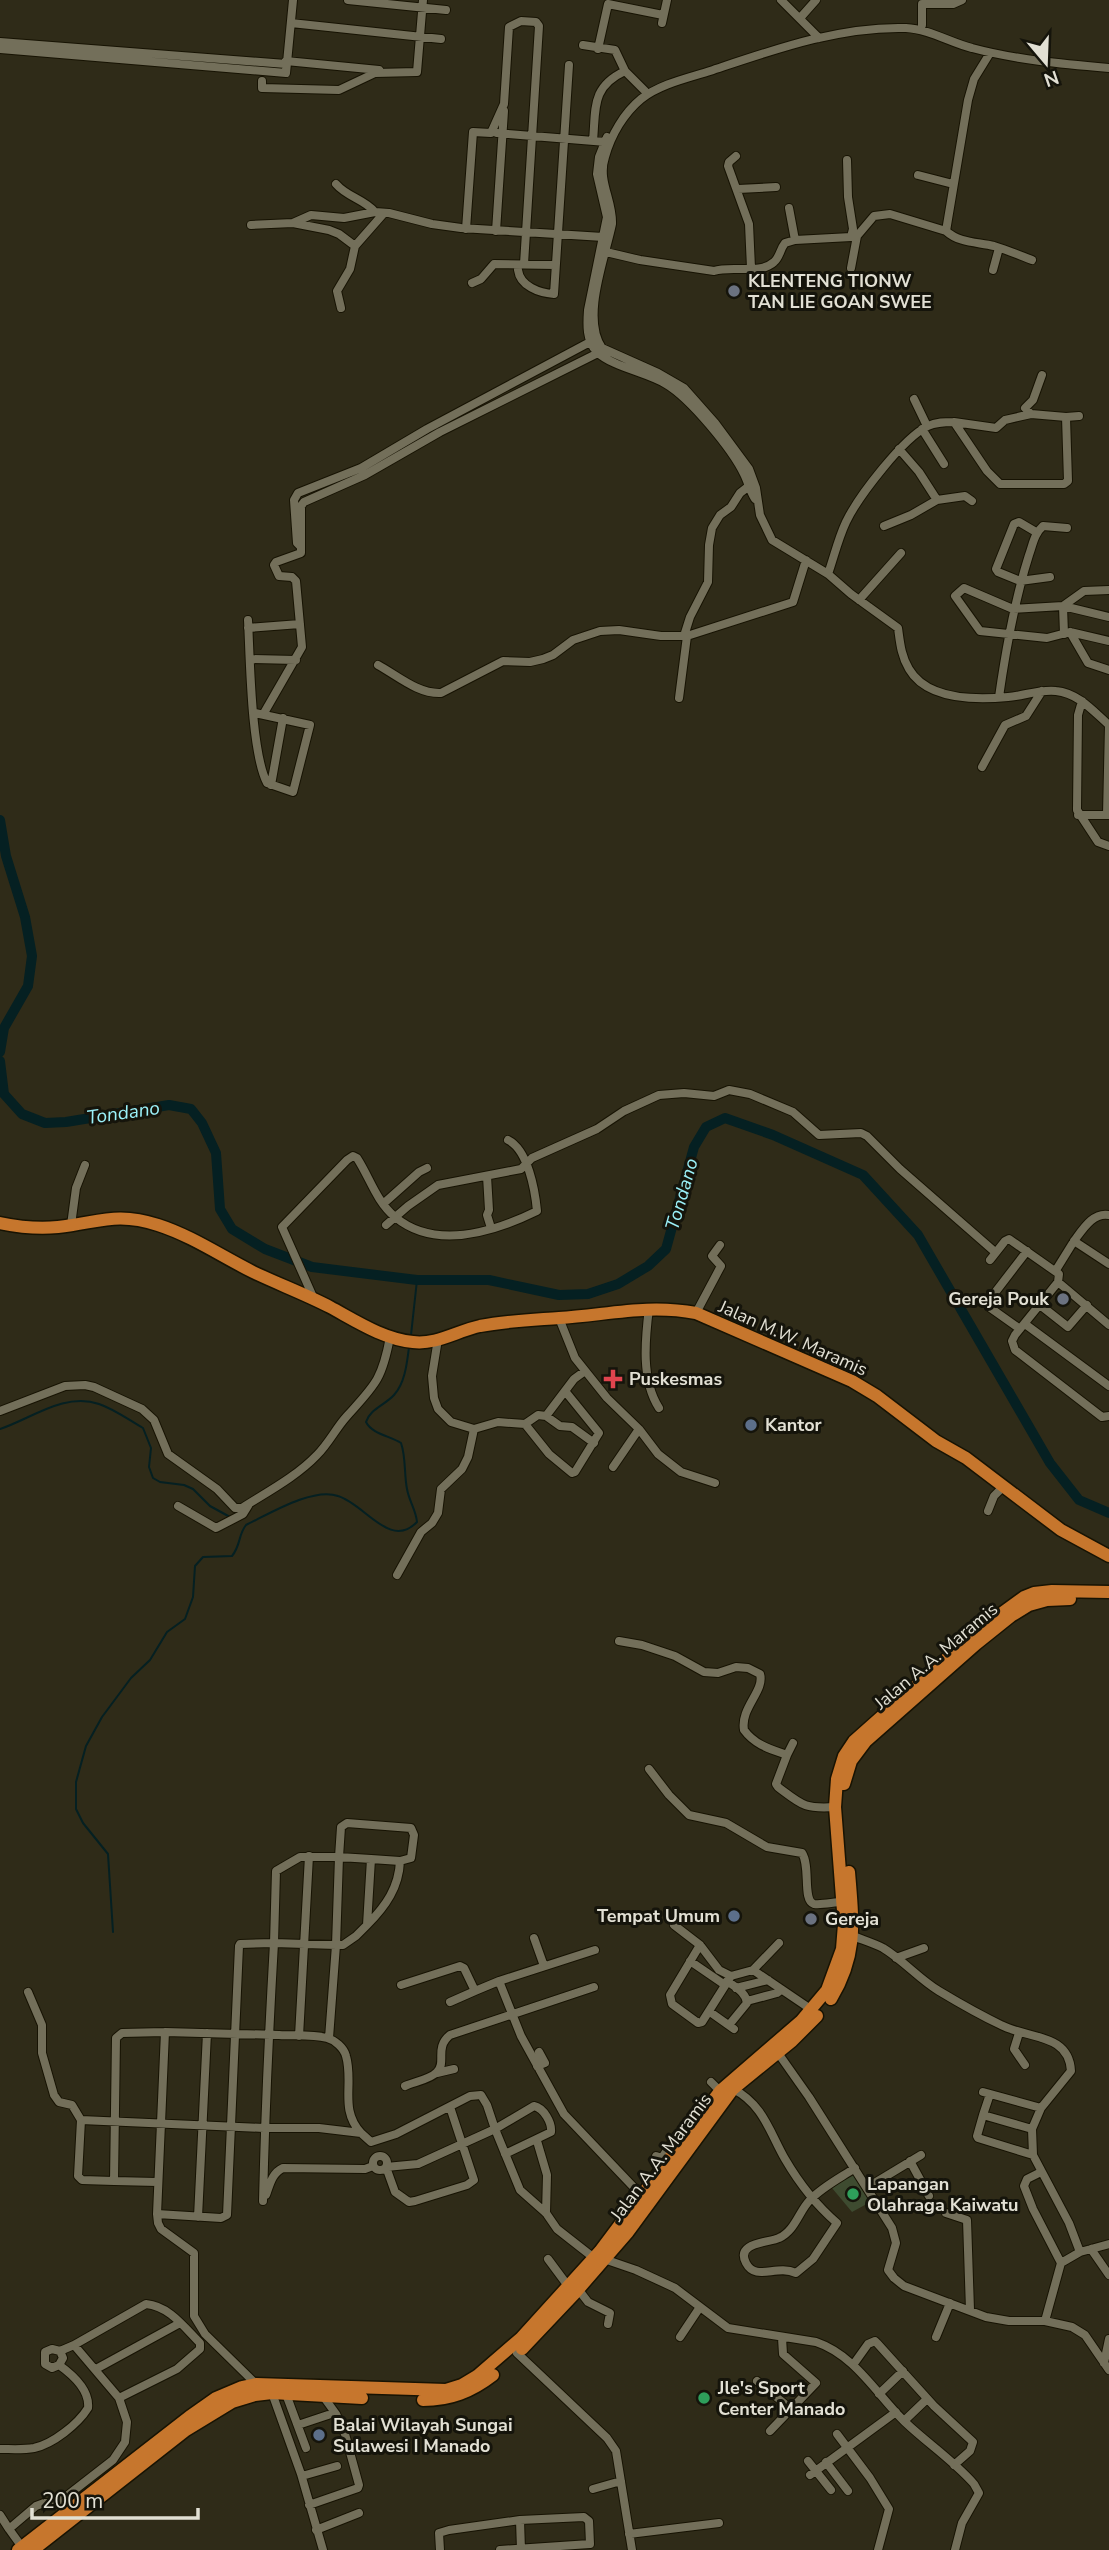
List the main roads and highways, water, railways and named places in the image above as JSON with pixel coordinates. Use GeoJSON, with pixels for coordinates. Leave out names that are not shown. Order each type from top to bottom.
{"type":"FeatureCollection","features":[{"type":"Feature","properties":{"kind":"highway","name":"Jalan M.W. Maramis"},"geometry":{"type":"LineString","coordinates":[[0,1223],[31,1228],[114,1218],[153,1224],[189,1237],[255,1273],[312,1294],[403,1340],[438,1339],[494,1324],[649,1308],[670,1308],[696,1313],[852,1381],[877,1396],[1072,1538],[1109,1556]]}},
{"type":"Feature","properties":{"kind":"highway"},"geometry":{"type":"LineString","coordinates":[[28,2549],[187,2430],[232,2402],[272,2393],[449,2398],[481,2384],[517,2353],[599,2258],[642,2196],[690,2138],[715,2086],[812,2010],[827,1990],[840,1958],[844,1924],[835,1807],[838,1773],[844,1756],[854,1741],[973,1640],[1005,1609],[1034,1593],[1109,1592]]}},
{"type":"Feature","properties":{"kind":"highway","name":"Jalan A.A. Maramis"},"geometry":{"type":"LineString","coordinates":[[599,2258],[690,2138],[733,2089],[806,2028],[828,2002],[843,1978],[853,1936],[843,1793],[848,1768],[858,1749],[973,1640],[1011,1616],[1037,1602],[1073,1598],[1109,1601]]}},
{"type":"Feature","properties":{"kind":"highway"},"geometry":{"type":"LineString","coordinates":[[28,2549],[72,2500],[207,2403],[242,2387],[256,2384],[422,2391],[455,2388],[482,2373],[500,2358],[573,2287]]}},
{"type":"Feature","properties":{"kind":"waterway","name":"Tondano"},"geometry":{"type":"LineString","coordinates":[[0,820],[6,856],[25,917],[32,956],[28,986],[4,1028],[0,1052]]}},
{"type":"Feature","properties":{"kind":"waterway","name":"Tondano"},"geometry":{"type":"LineString","coordinates":[[0,1061],[4,1094],[22,1114],[45,1123],[169,1105],[191,1109],[202,1123],[216,1153],[220,1209],[232,1229],[265,1249],[312,1267],[417,1280],[489,1280],[559,1295],[588,1294],[618,1284],[648,1266],[666,1249],[694,1147],[706,1127],[725,1118],[773,1135],[863,1175],[918,1235],[1050,1463],[1079,1500],[1109,1513]]}},
{"type":"Feature","properties":{"kind":"waterway"},"geometry":{"type":"LineString","coordinates":[[411,1335],[417,1280]]}},
{"type":"Feature","properties":{"kind":"waterway"},"geometry":{"type":"LineString","coordinates":[[113,1932],[108,1854],[83,1823],[76,1809],[76,1782],[86,1746],[102,1717],[131,1678],[150,1660],[167,1632],[185,1619],[193,1597],[195,1566],[203,1557],[232,1556],[246,1525],[304,1498],[328,1494],[348,1501],[387,1528],[397,1531],[407,1529],[417,1522],[407,1489],[401,1443],[377,1432],[366,1422],[401,1385],[409,1347]]}},
{"type":"Feature","properties":{"kind":"waterway"},"geometry":{"type":"LineString","coordinates":[[0,1429],[48,1408],[73,1401],[105,1406],[143,1428],[151,1448],[149,1467],[153,1478],[193,1489],[210,1506],[230,1517]]}},
{"type":"Feature","properties":{"kind":"place","name":"KLENTENG TIONW TAN LIE GOAN SWEE"},"geometry":{"type":"Point","coordinates":[734,291]}},
{"type":"Feature","properties":{"kind":"place","name":"Gereja Pouk"},"geometry":{"type":"Point","coordinates":[1063,1299]}},
{"type":"Feature","properties":{"kind":"place","name":"Puskesmas"},"geometry":{"type":"Point","coordinates":[613,1379]}},
{"type":"Feature","properties":{"kind":"place","name":"Kantor"},"geometry":{"type":"Point","coordinates":[751,1425]}},
{"type":"Feature","properties":{"kind":"place","name":"Tempat Umum"},"geometry":{"type":"Point","coordinates":[734,1916]}},
{"type":"Feature","properties":{"kind":"place","name":"Gereja"},"geometry":{"type":"Point","coordinates":[811,1919]}},
{"type":"Feature","properties":{"kind":"place","name":"Lapangan Olahraga Kaiwatu"},"geometry":{"type":"Point","coordinates":[853,2194]}},
{"type":"Feature","properties":{"kind":"place","name":"Jle's Sport Center Manado"},"geometry":{"type":"Point","coordinates":[704,2398]}},
{"type":"Feature","properties":{"kind":"place","name":"Balai Wilayah Sungai Sulawesi I Manado"},"geometry":{"type":"Point","coordinates":[319,2435]}}]}
